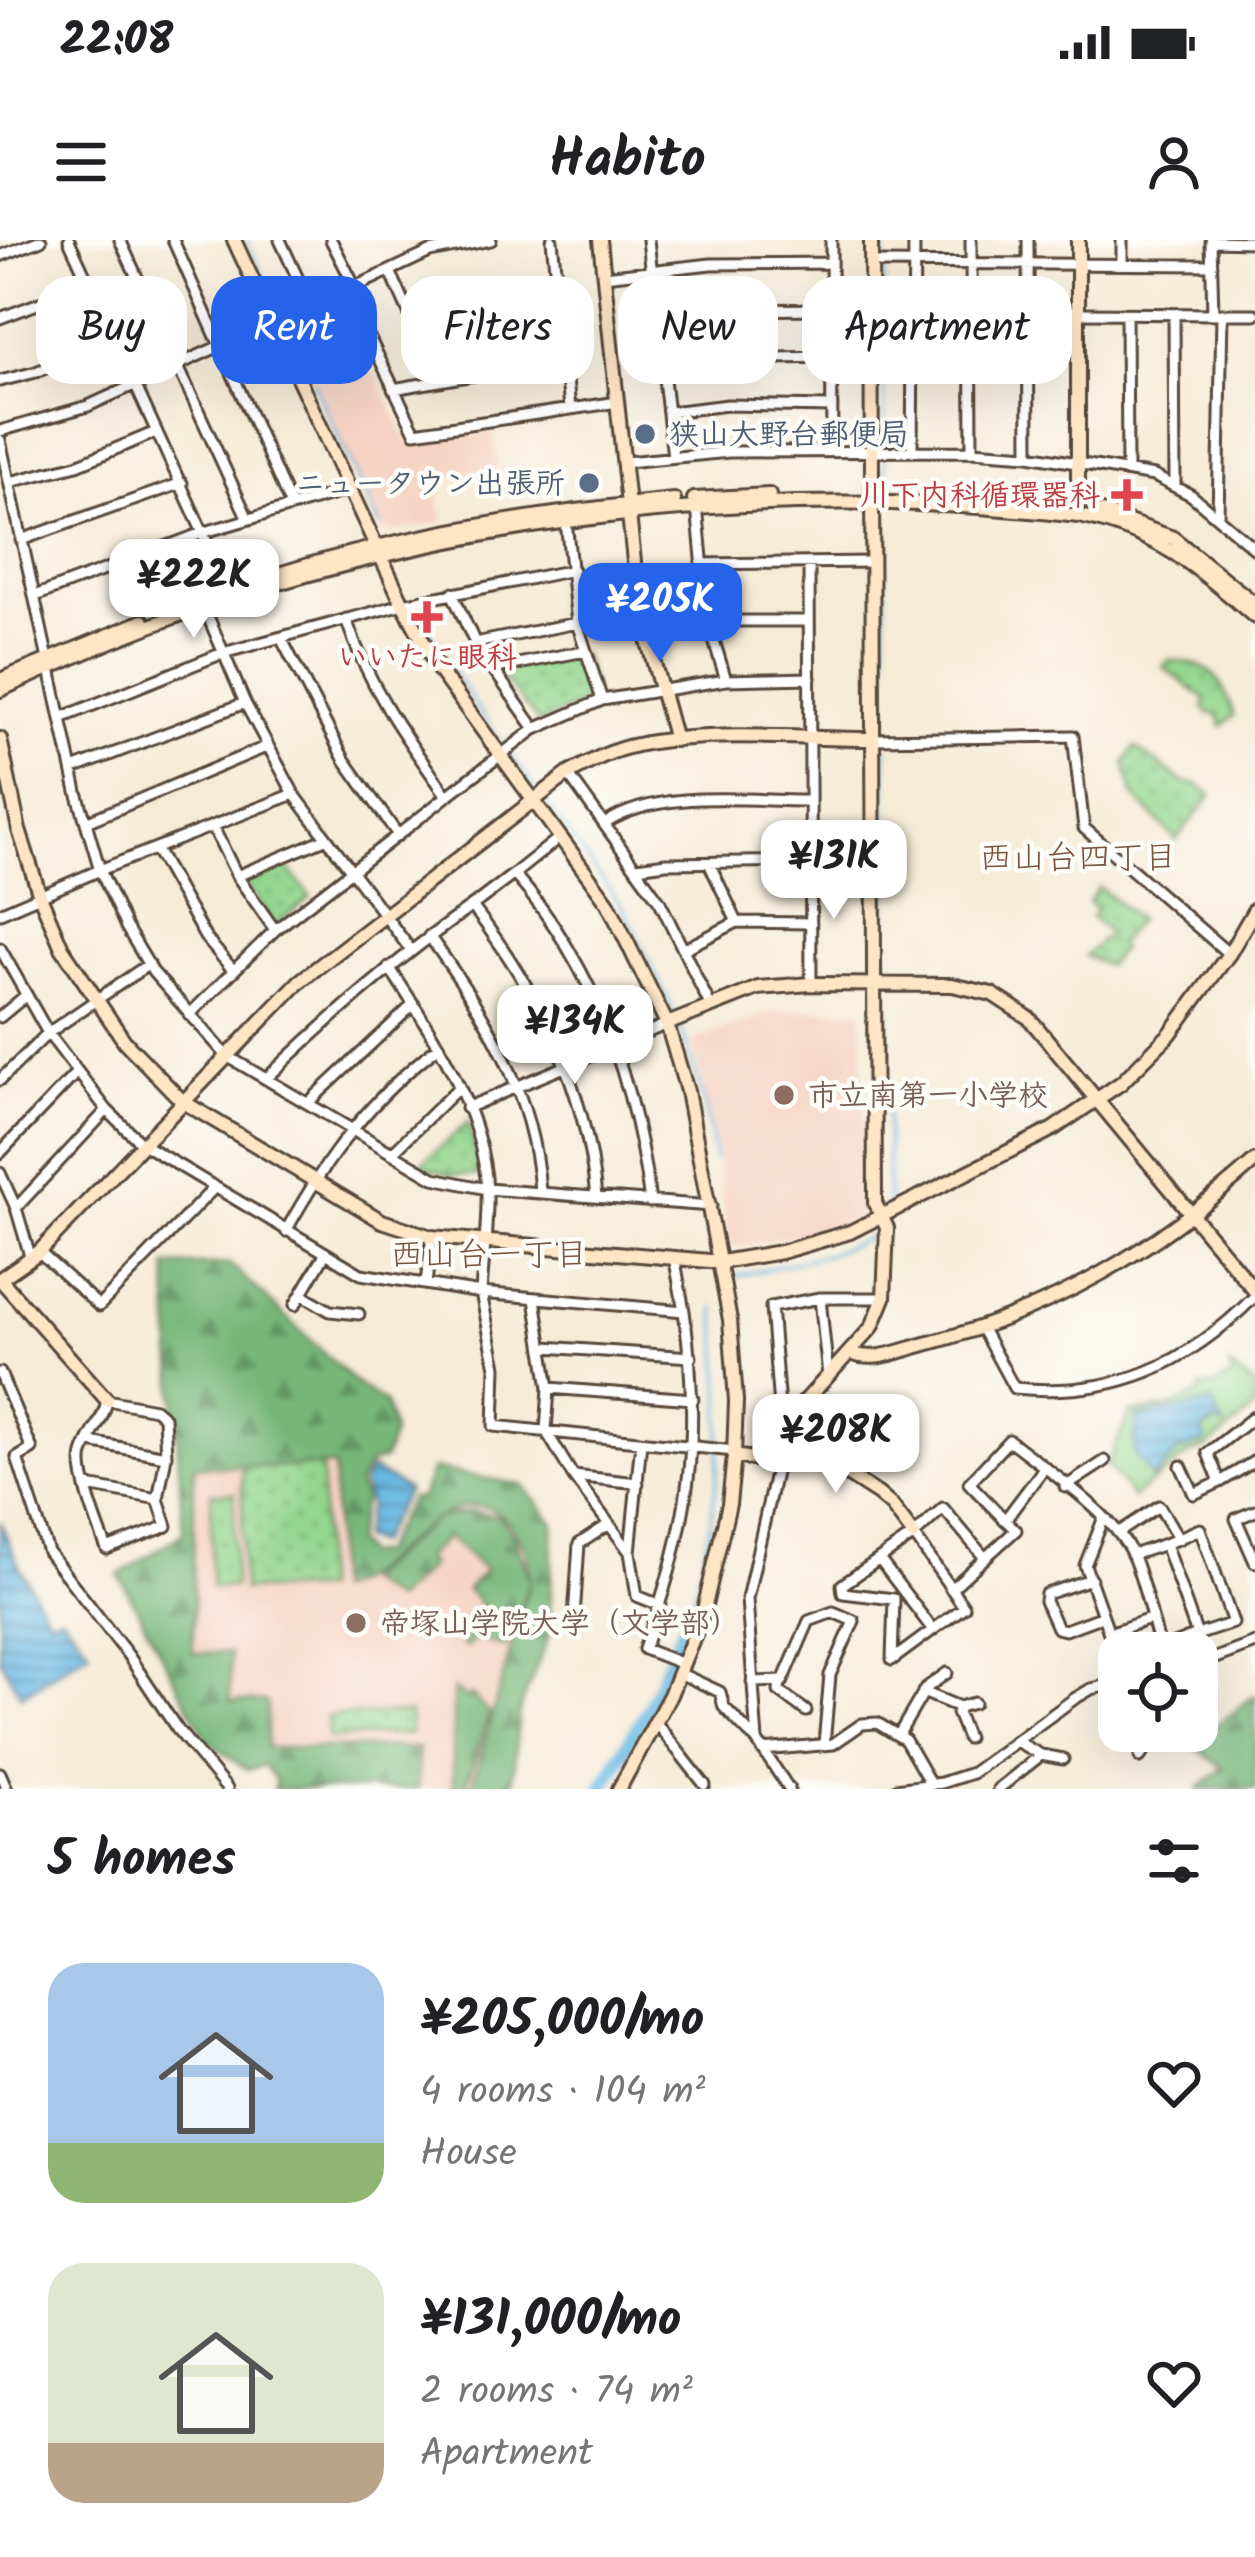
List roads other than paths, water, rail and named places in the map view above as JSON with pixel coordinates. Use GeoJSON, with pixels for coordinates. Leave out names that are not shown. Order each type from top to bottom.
{"type":"FeatureCollection","features":[{"type":"Feature","properties":{"kind":"street"},"geometry":{"type":"LineString","coordinates":[[0,256],[41,240]]}},
{"type":"Feature","properties":{"kind":"street"},"geometry":{"type":"LineString","coordinates":[[69,240],[85,276]]}},
{"type":"Feature","properties":{"kind":"street"},"geometry":{"type":"LineString","coordinates":[[120,240],[137,276]]}},
{"type":"Feature","properties":{"kind":"street"},"geometry":{"type":"LineString","coordinates":[[172,240],[211,323]]}},
{"type":"Feature","properties":{"kind":"street"},"geometry":{"type":"LineString","coordinates":[[234,240],[250,276]]}},
{"type":"Feature","properties":{"kind":"street"},"geometry":{"type":"LineString","coordinates":[[280,240],[297,276]]}},
{"type":"Feature","properties":{"kind":"street"},"geometry":{"type":"LineString","coordinates":[[331,240],[349,276]]}},
{"type":"Feature","properties":{"kind":"street"},"geometry":{"type":"LineString","coordinates":[[377,279],[430,252],[490,240]]}},
{"type":"Feature","properties":{"kind":"street"},"geometry":{"type":"LineString","coordinates":[[552,240],[555,276]]}},
{"type":"Feature","properties":{"kind":"street"},"geometry":{"type":"LineString","coordinates":[[600,240],[639,609],[675,740]]}},
{"type":"Feature","properties":{"kind":"street"},"geometry":{"type":"LineString","coordinates":[[648,240],[652,276]]}},
{"type":"Feature","properties":{"kind":"street"},"geometry":{"type":"LineString","coordinates":[[831,240],[831,276]]}},
{"type":"Feature","properties":{"kind":"street"},"geometry":{"type":"LineString","coordinates":[[389,967],[439,1046],[476,1133],[487,1189],[481,1293],[496,1367],[494,1426],[692,1447],[753,1459],[872,1327],[884,1298],[887,1228],[875,1203],[872,984],[871,497],[881,452],[879,263],[871,240]]}},
{"type":"Feature","properties":{"kind":"street"},"geometry":{"type":"LineString","coordinates":[[912,451],[914,240]]}},
{"type":"Feature","properties":{"kind":"street"},"geometry":{"type":"LineString","coordinates":[[970,240],[972,451]]}},
{"type":"Feature","properties":{"kind":"street"},"geometry":{"type":"LineString","coordinates":[[1028,240],[1029,455]]}},
{"type":"Feature","properties":{"kind":"street"},"geometry":{"type":"LineString","coordinates":[[1078,240],[1078,507]]}},
{"type":"Feature","properties":{"kind":"street"},"geometry":{"type":"LineString","coordinates":[[1122,240],[1122,262]]}},
{"type":"Feature","properties":{"kind":"street"},"geometry":{"type":"LineString","coordinates":[[1218,518],[1217,314],[1210,241],[1255,242]]}},
{"type":"Feature","properties":{"kind":"street"},"geometry":{"type":"LineString","coordinates":[[604,276],[711,264],[831,263]]}},
{"type":"Feature","properties":{"kind":"street"},"geometry":{"type":"LineString","coordinates":[[879,263],[1212,265]]}},
{"type":"Feature","properties":{"kind":"street"},"geometry":{"type":"LineString","coordinates":[[392,273],[401,291]]}},
{"type":"Feature","properties":{"kind":"street"},"geometry":{"type":"LineString","coordinates":[[0,318],[36,304]]}},
{"type":"Feature","properties":{"kind":"street"},"geometry":{"type":"LineString","coordinates":[[1078,313],[1255,314]]}},
{"type":"Feature","properties":{"kind":"street"},"geometry":{"type":"LineString","coordinates":[[1126,314],[1127,470]]}},
{"type":"Feature","properties":{"kind":"street"},"geometry":{"type":"LineString","coordinates":[[1174,314],[1175,486]]}},
{"type":"Feature","properties":{"kind":"street"},"geometry":{"type":"LineString","coordinates":[[377,354],[415,432],[618,402]]}},
{"type":"Feature","properties":{"kind":"street"},"geometry":{"type":"LineString","coordinates":[[0,381],[36,372]]}},
{"type":"Feature","properties":{"kind":"street"},"geometry":{"type":"LineString","coordinates":[[187,382],[248,519]]}},
{"type":"Feature","properties":{"kind":"street"},"geometry":{"type":"LineString","coordinates":[[229,590],[136,384],[0,435],[86,822],[100,870],[148,964],[227,1056],[434,1178],[487,1189],[711,1206]]}},
{"type":"Feature","properties":{"kind":"street"},"geometry":{"type":"LineString","coordinates":[[238,384],[291,506]]}},
{"type":"Feature","properties":{"kind":"street"},"geometry":{"type":"LineString","coordinates":[[300,384],[438,669],[608,903],[667,1024],[687,1091],[734,1355],[728,1452],[717,1566],[656,1723],[620,1789]]}},
{"type":"Feature","properties":{"kind":"street"},"geometry":{"type":"LineString","coordinates":[[393,389],[419,384]]}},
{"type":"Feature","properties":{"kind":"street"},"geometry":{"type":"LineString","coordinates":[[566,384],[570,408]]}},
{"type":"Feature","properties":{"kind":"street"},"geometry":{"type":"LineString","coordinates":[[666,384],[673,457]]}},
{"type":"Feature","properties":{"kind":"street"},"geometry":{"type":"LineString","coordinates":[[831,384],[832,451]]}},
{"type":"Feature","properties":{"kind":"street"},"geometry":{"type":"LineString","coordinates":[[670,412],[727,405],[832,406]]}},
{"type":"Feature","properties":{"kind":"street"},"geometry":{"type":"LineString","coordinates":[[10,482],[77,465],[156,432]]}},
{"type":"Feature","properties":{"kind":"street"},"geometry":{"type":"LineString","coordinates":[[626,462],[729,452],[1029,455],[1154,476],[1175,486],[1255,549]]}},
{"type":"Feature","properties":{"kind":"street"},"geometry":{"type":"LineString","coordinates":[[21,540],[182,483]]}},
{"type":"Feature","properties":{"kind":"street"},"geometry":{"type":"LineString","coordinates":[[34,596],[205,532],[350,490]]}},
{"type":"Feature","properties":{"kind":"street"},"geometry":{"type":"LineString","coordinates":[[0,680],[379,551],[728,495],[1078,507],[1116,515],[1173,538],[1255,604]]}},
{"type":"Feature","properties":{"kind":"street"},"geometry":{"type":"LineString","coordinates":[[0,690],[50,662],[229,590],[523,518],[631,509],[871,497],[1016,508],[1110,522],[1145,535],[1192,562],[1255,617]]}},
{"type":"Feature","properties":{"kind":"street"},"geometry":{"type":"LineString","coordinates":[[698,506],[708,622],[726,680]]}},
{"type":"Feature","properties":{"kind":"street"},"geometry":{"type":"LineString","coordinates":[[566,521],[577,623],[602,700]]}},
{"type":"Feature","properties":{"kind":"street"},"geometry":{"type":"LineString","coordinates":[[701,565],[871,562]]}},
{"type":"Feature","properties":{"kind":"street"},"geometry":{"type":"LineString","coordinates":[[808,564],[812,983]]}},
{"type":"Feature","properties":{"kind":"street"},"geometry":{"type":"LineString","coordinates":[[62,718],[223,653],[403,604],[573,570]]}},
{"type":"Feature","properties":{"kind":"street"},"geometry":{"type":"LineString","coordinates":[[452,593],[475,643],[535,729]]}},
{"type":"Feature","properties":{"kind":"street"},"geometry":{"type":"LineString","coordinates":[[204,607],[245,703],[294,794],[410,949]]}},
{"type":"Feature","properties":{"kind":"street"},"geometry":{"type":"LineString","coordinates":[[346,619],[363,670],[447,796]]}},
{"type":"Feature","properties":{"kind":"street"},"geometry":{"type":"LineString","coordinates":[[708,622],[809,621]]}},
{"type":"Feature","properties":{"kind":"street"},"geometry":{"type":"LineString","coordinates":[[475,643],[577,623]]}},
{"type":"Feature","properties":{"kind":"street"},"geometry":{"type":"LineString","coordinates":[[281,638],[344,759],[398,835]]}},
{"type":"Feature","properties":{"kind":"street"},"geometry":{"type":"LineString","coordinates":[[492,669],[585,651]]}},
{"type":"Feature","properties":{"kind":"street"},"geometry":{"type":"LineString","coordinates":[[189,1016],[275,930],[535,729],[602,700],[662,687],[810,679]]}},
{"type":"Feature","properties":{"kind":"street"},"geometry":{"type":"LineString","coordinates":[[73,769],[245,703]]}},
{"type":"Feature","properties":{"kind":"street"},"geometry":{"type":"LineString","coordinates":[[107,1400],[83,1454],[106,1549],[167,1526],[158,1499],[166,1456],[161,1413],[107,1400],[0,1279],[35,1256],[300,981],[568,774],[633,745],[675,740],[1073,736],[1084,828],[1229,954]]}},
{"type":"Feature","properties":{"kind":"street"},"geometry":{"type":"LineString","coordinates":[[0,739],[19,830],[40,896],[62,948],[125,1042],[182,1101],[382,1220],[432,1237],[721,1262],[825,1240],[1038,1137],[1121,1083],[1170,1034],[1229,954],[1255,909]]}},
{"type":"Feature","properties":{"kind":"street"},"geometry":{"type":"LineString","coordinates":[[86,822],[268,746]]}},
{"type":"Feature","properties":{"kind":"street"},"geometry":{"type":"LineString","coordinates":[[568,774],[637,868],[686,948],[710,1005]]}},
{"type":"Feature","properties":{"kind":"street"},"geometry":{"type":"LineString","coordinates":[[0,913],[294,794]]}},
{"type":"Feature","properties":{"kind":"street"},"geometry":{"type":"LineString","coordinates":[[606,823],[641,805],[672,801],[810,801]]}},
{"type":"Feature","properties":{"kind":"street"},"geometry":{"type":"LineString","coordinates":[[213,827],[237,877],[275,930]]}},
{"type":"Feature","properties":{"kind":"street"},"geometry":{"type":"LineString","coordinates":[[237,877],[327,838]]}},
{"type":"Feature","properties":{"kind":"street"},"geometry":{"type":"LineString","coordinates":[[266,1079],[410,949],[559,838]]}},
{"type":"Feature","properties":{"kind":"street"},"geometry":{"type":"LineString","coordinates":[[156,850],[205,937],[233,970]]}},
{"type":"Feature","properties":{"kind":"street"},"geometry":{"type":"LineString","coordinates":[[637,868],[811,861]]}},
{"type":"Feature","properties":{"kind":"street"},"geometry":{"type":"LineString","coordinates":[[709,862],[737,922]]}},
{"type":"Feature","properties":{"kind":"street"},"geometry":{"type":"LineString","coordinates":[[514,874],[570,954],[615,1046],[628,1084],[650,1202]]}},
{"type":"Feature","properties":{"kind":"street"},"geometry":{"type":"LineString","coordinates":[[472,906],[515,962],[548,1019],[568,1066],[596,1197]]}},
{"type":"Feature","properties":{"kind":"street"},"geometry":{"type":"LineString","coordinates":[[686,948],[737,922],[812,923]]}},
{"type":"Feature","properties":{"kind":"street"},"geometry":{"type":"LineString","coordinates":[[429,936],[477,1003],[518,1086],[538,1163],[540,1191]]}},
{"type":"Feature","properties":{"kind":"street"},"geometry":{"type":"LineString","coordinates":[[2,956],[47,1033],[107,1110],[141,1143],[361,1274],[481,1293],[684,1311]]}},
{"type":"Feature","properties":{"kind":"street"},"geometry":{"type":"LineString","coordinates":[[0,1080],[47,1033],[148,964]]}},
{"type":"Feature","properties":{"kind":"street"},"geometry":{"type":"LineString","coordinates":[[466,1108],[758,988],[812,983],[952,985],[992,994],[1029,1018],[1255,1293],[1222,1329],[1183,1356],[1135,1376],[1071,1390],[1014,1388],[982,1329]]}},
{"type":"Feature","properties":{"kind":"street"},"geometry":{"type":"LineString","coordinates":[[0,1017],[24,997]]}},
{"type":"Feature","properties":{"kind":"street"},"geometry":{"type":"LineString","coordinates":[[308,1103],[414,1004]]}},
{"type":"Feature","properties":{"kind":"street"},"geometry":{"type":"LineString","coordinates":[[286,1231],[350,1128],[439,1046]]}},
{"type":"Feature","properties":{"kind":"street"},"geometry":{"type":"LineString","coordinates":[[0,1153],[77,1072]]}},
{"type":"Feature","properties":{"kind":"street"},"geometry":{"type":"LineString","coordinates":[[392,1153],[458,1088]]}},
{"type":"Feature","properties":{"kind":"street"},"geometry":{"type":"LineString","coordinates":[[16,1208],[107,1110]]}},
{"type":"Feature","properties":{"kind":"street"},"geometry":{"type":"LineString","coordinates":[[851,1352],[869,1358],[982,1329],[1056,1300],[1125,1261],[1255,1161]]}},
{"type":"Feature","properties":{"kind":"street"},"geometry":{"type":"LineString","coordinates":[[0,1173],[35,1256],[99,1306],[214,1186]]}},
{"type":"Feature","properties":{"kind":"street"},"geometry":{"type":"LineString","coordinates":[[426,1283],[432,1237]]}},
{"type":"Feature","properties":{"kind":"street"},"geometry":{"type":"LineString","coordinates":[[295,1305],[325,1254]]}},
{"type":"Feature","properties":{"kind":"street"},"geometry":{"type":"LineString","coordinates":[[676,1261],[691,1357],[692,1447],[678,1550],[644,1649],[720,1692],[724,1707],[789,1789]]}},
{"type":"Feature","properties":{"kind":"street"},"geometry":{"type":"LineString","coordinates":[[303,1295],[330,1311],[359,1314]]}},
{"type":"Feature","properties":{"kind":"street"},"geometry":{"type":"LineString","coordinates":[[759,1746],[747,1599],[779,1455],[772,1307],[820,1298],[884,1298]]}},
{"type":"Feature","properties":{"kind":"street"},"geometry":{"type":"LineString","coordinates":[[820,1298],[828,1376]]}},
{"type":"Feature","properties":{"kind":"street"},"geometry":{"type":"LineString","coordinates":[[535,1299],[549,1388],[546,1431],[630,1552]]}},
{"type":"Feature","properties":{"kind":"street"},"geometry":{"type":"LineString","coordinates":[[544,1347],[691,1357]]}},
{"type":"Feature","properties":{"kind":"street"},"geometry":{"type":"LineString","coordinates":[[0,1373],[32,1449],[17,1458],[48,1552],[128,1655],[177,1729],[227,1789]]}},
{"type":"Feature","properties":{"kind":"street"},"geometry":{"type":"LineString","coordinates":[[549,1388],[693,1400]]}},
{"type":"Feature","properties":{"kind":"street"},"geometry":{"type":"LineString","coordinates":[[1220,1482],[1208,1453],[1255,1416]]}},
{"type":"Feature","properties":{"kind":"street"},"geometry":{"type":"LineString","coordinates":[[779,1434],[892,1506],[964,1607],[892,1660],[899,1595]]}},
{"type":"Feature","properties":{"kind":"street"},"geometry":{"type":"LineString","coordinates":[[951,1588],[1016,1530],[969,1483],[1009,1440],[1118,1533],[1132,1555],[1155,1632]]}},
{"type":"Feature","properties":{"kind":"street"},"geometry":{"type":"LineString","coordinates":[[90,1442],[166,1456]]}},
{"type":"Feature","properties":{"kind":"street"},"geometry":{"type":"LineString","coordinates":[[640,1442],[630,1552],[637,1596],[660,1605]]}},
{"type":"Feature","properties":{"kind":"street"},"geometry":{"type":"LineString","coordinates":[[1066,1486],[1105,1461]]}},
{"type":"Feature","properties":{"kind":"street"},"geometry":{"type":"LineString","coordinates":[[1181,1466],[1194,1494],[1255,1461]]}},
{"type":"Feature","properties":{"kind":"street"},"geometry":{"type":"LineString","coordinates":[[1005,1520],[1044,1468]]}},
{"type":"Feature","properties":{"kind":"street"},"geometry":{"type":"LineString","coordinates":[[573,1476],[638,1483]]}},
{"type":"Feature","properties":{"kind":"street"},"geometry":{"type":"LineString","coordinates":[[88,1486],[158,1499]]}},
{"type":"Feature","properties":{"kind":"street"},"geometry":{"type":"LineString","coordinates":[[1118,1533],[1159,1506],[1180,1539]]}},
{"type":"Feature","properties":{"kind":"street"},"geometry":{"type":"LineString","coordinates":[[899,1595],[843,1593],[842,1586],[914,1535],[943,1508],[985,1558]]}},
{"type":"Feature","properties":{"kind":"street"},"geometry":{"type":"LineString","coordinates":[[1255,1511],[1236,1520],[1255,1562]]}},
{"type":"Feature","properties":{"kind":"street"},"geometry":{"type":"LineString","coordinates":[[1103,1520],[1085,1565],[1109,1633],[1150,1618]]}},
{"type":"Feature","properties":{"kind":"street"},"geometry":{"type":"LineString","coordinates":[[574,1617],[579,1544],[608,1525]]}},
{"type":"Feature","properties":{"kind":"street"},"geometry":{"type":"LineString","coordinates":[[1132,1555],[1200,1529],[1233,1623],[1206,1632]]}},
{"type":"Feature","properties":{"kind":"street"},"geometry":{"type":"LineString","coordinates":[[1165,1544],[1196,1632]]}},
{"type":"Feature","properties":{"kind":"street"},"geometry":{"type":"LineString","coordinates":[[879,1559],[899,1595],[933,1630]]}},
{"type":"Feature","properties":{"kind":"street"},"geometry":{"type":"LineString","coordinates":[[1090,1579],[1046,1594],[1045,1601],[1057,1628],[1065,1630],[1103,1616]]}},
{"type":"Feature","properties":{"kind":"street"},"geometry":{"type":"LineString","coordinates":[[752,1682],[783,1681],[809,1621],[833,1612],[854,1621],[830,1675],[824,1745]]}},
{"type":"Feature","properties":{"kind":"street"},"geometry":{"type":"LineString","coordinates":[[1218,1657],[1255,1643]]}},
{"type":"Feature","properties":{"kind":"street"},"geometry":{"type":"LineString","coordinates":[[899,1734],[923,1693],[947,1673]]}},
{"type":"Feature","properties":{"kind":"street"},"geometry":{"type":"LineString","coordinates":[[779,1681],[779,1691],[806,1711]]}},
{"type":"Feature","properties":{"kind":"street"},"geometry":{"type":"LineString","coordinates":[[896,1789],[972,1773],[1074,1699],[1098,1690]]}},
{"type":"Feature","properties":{"kind":"street"},"geometry":{"type":"LineString","coordinates":[[923,1693],[959,1708],[974,1702]]}},
{"type":"Feature","properties":{"kind":"street"},"geometry":{"type":"LineString","coordinates":[[959,1708],[967,1738]]}},
{"type":"Feature","properties":{"kind":"street"},"geometry":{"type":"LineString","coordinates":[[759,1746],[824,1745],[844,1739],[868,1722],[899,1734],[931,1785]]}},
{"type":"Feature","properties":{"kind":"street"},"geometry":{"type":"LineString","coordinates":[[656,1723],[705,1785]]}},
{"type":"Feature","properties":{"kind":"street"},"geometry":{"type":"LineString","coordinates":[[1016,1741],[1041,1755],[1063,1759]]}},
{"type":"Feature","properties":{"kind":"street"},"geometry":{"type":"LineString","coordinates":[[1139,1757],[1143,1752]]}},
{"type":"Feature","properties":{"kind":"street"},"geometry":{"type":"LineString","coordinates":[[998,1789],[1041,1755]]}},
{"type":"Feature","properties":{"kind":"street"},"geometry":{"type":"LineString","coordinates":[[0,1773],[7,1789]]}},
{"type":"Feature","properties":{"kind":"water"},"geometry":{"type":"Polygon","coordinates":[[[1212,1403],[1224,1426],[1214,1423],[1203,1430],[1206,1442],[1179,1451],[1152,1479],[1134,1453],[1137,1417],[1212,1403]]]}},
{"type":"Feature","properties":{"kind":"water"},"geometry":{"type":"Polygon","coordinates":[[[371,1469],[407,1490],[377,1544],[361,1539],[369,1505],[363,1483],[371,1469]]]}},
{"type":"Feature","properties":{"kind":"water"},"geometry":{"type":"Polygon","coordinates":[[[0,1521],[49,1619],[61,1615],[90,1650],[21,1696],[0,1659],[0,1521]]]}},
{"type":"Feature","properties":{"kind":"waterway"},"geometry":{"type":"LineString","coordinates":[[247,240],[263,276]]}},
{"type":"Feature","properties":{"kind":"waterway"},"geometry":{"type":"LineString","coordinates":[[884,240],[885,483]]}},
{"type":"Feature","properties":{"kind":"waterway"},"geometry":{"type":"LineString","coordinates":[[314,384],[380,527]]}},
{"type":"Feature","properties":{"kind":"waterway"},"geometry":{"type":"LineString","coordinates":[[885,515],[886,733]]}},
{"type":"Feature","properties":{"kind":"waterway"},"geometry":{"type":"LineString","coordinates":[[417,607],[503,746]]}},
{"type":"Feature","properties":{"kind":"waterway"},"geometry":{"type":"LineString","coordinates":[[886,747],[886,979]]}},
{"type":"Feature","properties":{"kind":"waterway"},"geometry":{"type":"LineString","coordinates":[[511,756],[535,788]]}},
{"type":"Feature","properties":{"kind":"waterway"},"geometry":{"type":"LineString","coordinates":[[545,801],[626,912],[675,1014]]}},
{"type":"Feature","properties":{"kind":"waterway"},"geometry":{"type":"LineString","coordinates":[[886,992],[888,1200]]}},
{"type":"Feature","properties":{"kind":"waterway"},"geometry":{"type":"LineString","coordinates":[[681,1027],[715,1159]]}},
{"type":"Feature","properties":{"kind":"waterway"},"geometry":{"type":"LineString","coordinates":[[734,1277],[829,1254],[880,1233]]}},
{"type":"Feature","properties":{"kind":"waterway"},"geometry":{"type":"LineString","coordinates":[[683,1629],[705,1550],[718,1470],[721,1389],[715,1307]]}},
{"type":"Feature","properties":{"kind":"waterway"},"geometry":{"type":"LineString","coordinates":[[602,1789],[650,1707],[683,1629]]}},
{"type":"Feature","properties":{"kind":"place","name":"狭山大野台郵便局"},"geometry":{"type":"Point","coordinates":[645,434]}},
{"type":"Feature","properties":{"kind":"place","name":"ニュータウン出張所"},"geometry":{"type":"Point","coordinates":[589,483]}},
{"type":"Feature","properties":{"kind":"place","name":"川下内科循環器科"},"geometry":{"type":"Point","coordinates":[1127,495]}},
{"type":"Feature","properties":{"kind":"place","name":"いいたに眼科"},"geometry":{"type":"Point","coordinates":[427,617]}},
{"type":"Feature","properties":{"kind":"place","name":"市立南第一小学校"},"geometry":{"type":"Point","coordinates":[784,1095]}},
{"type":"Feature","properties":{"kind":"place","name":"帝塚山学院大学（文学部）"},"geometry":{"type":"Point","coordinates":[356,1623]}},
{"type":"Feature","properties":{"kind":"district","name":"西山台四丁目"},"geometry":{"type":"Point","coordinates":[1078,856]}},
{"type":"Feature","properties":{"kind":"district","name":"西山台一丁目"},"geometry":{"type":"Point","coordinates":[489,1253]}}]}
